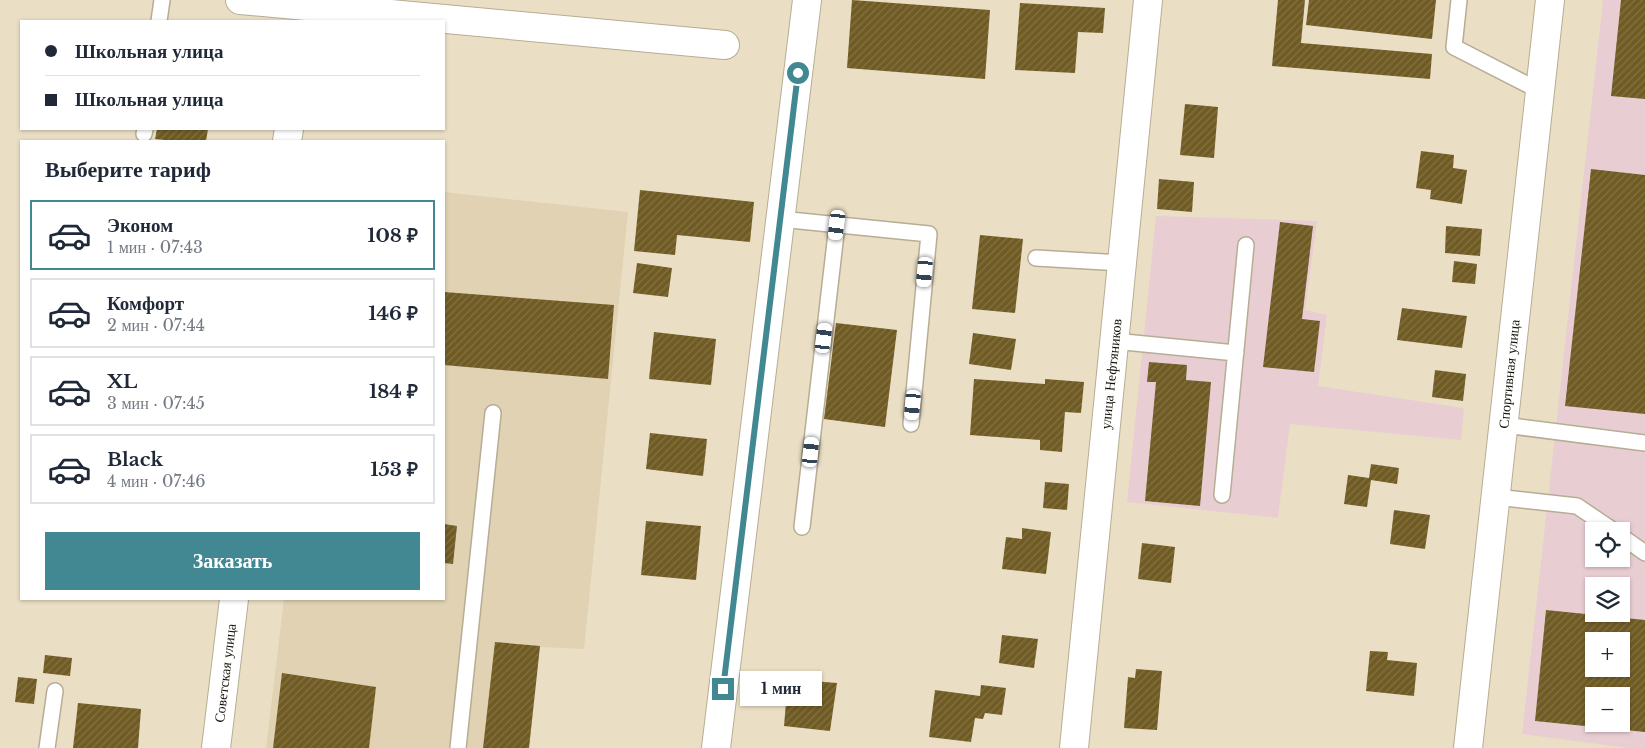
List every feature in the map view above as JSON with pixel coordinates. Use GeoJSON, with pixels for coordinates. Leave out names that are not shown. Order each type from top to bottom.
{"type":"FeatureCollection","features":[{"type":"Feature","properties":{"kind":"street"},"geometry":{"type":"LineString","coordinates":[[240,0],[303,9],[432,20]]}},
{"type":"Feature","properties":{"kind":"street"},"geometry":{"type":"LineString","coordinates":[[716,748],[807,0]]}},
{"type":"Feature","properties":{"kind":"street","name":"улица Нефтяников"},"geometry":{"type":"LineString","coordinates":[[1074,748],[1148,0]]}},
{"type":"Feature","properties":{"kind":"street","name":"Спортивная улица"},"geometry":{"type":"LineString","coordinates":[[1468,748],[1550,0]]}},
{"type":"Feature","properties":{"kind":"street"},"geometry":{"type":"LineString","coordinates":[[445,21],[725,45]]}},
{"type":"Feature","properties":{"kind":"street","name":"Советская улица"},"geometry":{"type":"LineString","coordinates":[[216,748],[234,600]]}},
{"type":"Feature","properties":{"kind":"lane"},"geometry":{"type":"LineString","coordinates":[[159,20],[162,0]]}},
{"type":"Feature","properties":{"kind":"lane"},"geometry":{"type":"LineString","coordinates":[[1459,0],[1454,48],[1540,91]]}},
{"type":"Feature","properties":{"kind":"lane"},"geometry":{"type":"LineString","coordinates":[[780,219],[929,234],[911,424]]}},
{"type":"Feature","properties":{"kind":"lane"},"geometry":{"type":"LineString","coordinates":[[802,527],[837,225]]}},
{"type":"Feature","properties":{"kind":"lane"},"geometry":{"type":"LineString","coordinates":[[1222,495],[1246,245]]}},
{"type":"Feature","properties":{"kind":"lane"},"geometry":{"type":"LineString","coordinates":[[1036,258],[1122,263]]}},
{"type":"Feature","properties":{"kind":"lane"},"geometry":{"type":"LineString","coordinates":[[1114,341],[1236,353]]}},
{"type":"Feature","properties":{"kind":"lane"},"geometry":{"type":"LineString","coordinates":[[458,748],[494,413]]}},
{"type":"Feature","properties":{"kind":"lane"},"geometry":{"type":"LineString","coordinates":[[1504,425],[1645,443]]}},
{"type":"Feature","properties":{"kind":"lane"},"geometry":{"type":"LineString","coordinates":[[1496,497],[1577,506],[1601,522]]}},
{"type":"Feature","properties":{"kind":"lane"},"geometry":{"type":"LineString","coordinates":[[1630,542],[1645,553]]}},
{"type":"Feature","properties":{"kind":"lane"},"geometry":{"type":"LineString","coordinates":[[47,748],[55,691]]}},
{"type":"Feature","properties":{"kind":"shaded area"},"geometry":{"type":"Polygon","coordinates":[[[1603,0],[1645,0],[1645,748],[1628,748],[1522,734],[1603,0]]]}},
{"type":"Feature","properties":{"kind":"shaded area"},"geometry":{"type":"Polygon","coordinates":[[[445,192],[628,212],[584,649],[540,647],[529,748],[266,748],[284,600],[445,600],[445,192]]]}},
{"type":"Feature","properties":{"kind":"shaded area"},"geometry":{"type":"Polygon","coordinates":[[[1156,216],[1317,221],[1305,310],[1327,315],[1318,386],[1464,408],[1461,440],[1290,424],[1278,518],[1127,502],[1156,216]]]}},
{"type":"Feature","properties":{"kind":"building"},"geometry":{"type":"Polygon","coordinates":[[[852,0],[990,10],[985,79],[847,68],[852,0]]]}},
{"type":"Feature","properties":{"kind":"building"},"geometry":{"type":"Polygon","coordinates":[[[1278,0],[1305,0],[1301,43],[1432,54],[1430,79],[1272,66],[1278,0]]]}},
{"type":"Feature","properties":{"kind":"building"},"geometry":{"type":"Polygon","coordinates":[[[1309,0],[1436,0],[1432,39],[1306,25],[1309,0]]]}},
{"type":"Feature","properties":{"kind":"building"},"geometry":{"type":"Polygon","coordinates":[[[1621,0],[1645,0],[1645,99],[1611,96],[1621,0]]]}},
{"type":"Feature","properties":{"kind":"building"},"geometry":{"type":"Polygon","coordinates":[[[1020,3],[1105,8],[1103,33],[1078,32],[1075,73],[1015,70],[1020,3]]]}},
{"type":"Feature","properties":{"kind":"building"},"geometry":{"type":"Polygon","coordinates":[[[1185,104],[1218,107],[1214,158],[1180,155],[1185,104]]]}},
{"type":"Feature","properties":{"kind":"building"},"geometry":{"type":"Polygon","coordinates":[[[157,130],[208,130],[206,140],[155,139],[157,130]]]}},
{"type":"Feature","properties":{"kind":"building"},"geometry":{"type":"Polygon","coordinates":[[[1421,151],[1454,155],[1453,168],[1467,170],[1462,204],[1430,199],[1431,190],[1416,188],[1421,151]]]}},
{"type":"Feature","properties":{"kind":"building"},"geometry":{"type":"Polygon","coordinates":[[[1591,169],[1645,175],[1645,414],[1565,406],[1591,169]]]}},
{"type":"Feature","properties":{"kind":"building"},"geometry":{"type":"Polygon","coordinates":[[[1159,179],[1194,182],[1192,212],[1157,209],[1159,179]]]}},
{"type":"Feature","properties":{"kind":"building"},"geometry":{"type":"Polygon","coordinates":[[[640,190],[754,202],[750,242],[677,235],[675,255],[634,251],[640,190]]]}},
{"type":"Feature","properties":{"kind":"building"},"geometry":{"type":"Polygon","coordinates":[[[1280,222],[1313,226],[1302,319],[1320,321],[1314,372],[1263,367],[1280,222]]]}},
{"type":"Feature","properties":{"kind":"building"},"geometry":{"type":"Polygon","coordinates":[[[1446,226],[1482,229],[1480,256],[1445,253],[1446,226]]]}},
{"type":"Feature","properties":{"kind":"building"},"geometry":{"type":"Polygon","coordinates":[[[980,235],[1023,239],[1015,313],[972,309],[980,235]]]}},
{"type":"Feature","properties":{"kind":"building"},"geometry":{"type":"Polygon","coordinates":[[[1454,261],[1477,264],[1475,284],[1452,282],[1454,261]]]}},
{"type":"Feature","properties":{"kind":"building"},"geometry":{"type":"Polygon","coordinates":[[[637,263],[672,268],[668,297],[633,293],[637,263]]]}},
{"type":"Feature","properties":{"kind":"building"},"geometry":{"type":"Polygon","coordinates":[[[445,292],[614,305],[608,379],[445,365],[445,292]]]}},
{"type":"Feature","properties":{"kind":"building"},"geometry":{"type":"Polygon","coordinates":[[[1402,308],[1467,316],[1462,348],[1397,340],[1402,308]]]}},
{"type":"Feature","properties":{"kind":"building"},"geometry":{"type":"Polygon","coordinates":[[[836,323],[897,330],[885,427],[824,419],[836,323]]]}},
{"type":"Feature","properties":{"kind":"building"},"geometry":{"type":"Polygon","coordinates":[[[654,332],[716,339],[711,385],[649,379],[654,332]]]}},
{"type":"Feature","properties":{"kind":"building"},"geometry":{"type":"Polygon","coordinates":[[[973,333],[1016,339],[1011,370],[969,364],[973,333]]]}},
{"type":"Feature","properties":{"kind":"building"},"geometry":{"type":"Polygon","coordinates":[[[1149,362],[1187,365],[1186,380],[1211,382],[1200,506],[1145,501],[1156,382],[1147,382],[1149,362]]]}},
{"type":"Feature","properties":{"kind":"building"},"geometry":{"type":"Polygon","coordinates":[[[1435,370],[1466,374],[1463,401],[1432,397],[1435,370]]]}},
{"type":"Feature","properties":{"kind":"building"},"geometry":{"type":"Polygon","coordinates":[[[974,379],[1045,384],[1045,379],[1084,382],[1081,413],[1065,412],[1062,452],[1040,450],[1040,440],[970,435],[974,379]]]}},
{"type":"Feature","properties":{"kind":"building"},"geometry":{"type":"Polygon","coordinates":[[[650,433],[707,439],[703,476],[646,469],[650,433]]]}},
{"type":"Feature","properties":{"kind":"building"},"geometry":{"type":"Polygon","coordinates":[[[1371,464],[1399,468],[1397,484],[1371,480],[1367,507],[1344,504],[1348,475],[1369,478],[1371,464]]]}},
{"type":"Feature","properties":{"kind":"building"},"geometry":{"type":"Polygon","coordinates":[[[1045,482],[1069,484],[1067,510],[1043,508],[1045,482]]]}},
{"type":"Feature","properties":{"kind":"building"},"geometry":{"type":"Polygon","coordinates":[[[1394,510],[1430,515],[1425,549],[1390,544],[1394,510]]]}},
{"type":"Feature","properties":{"kind":"building"},"geometry":{"type":"Polygon","coordinates":[[[646,521],[701,526],[696,580],[641,575],[646,521]]]}},
{"type":"Feature","properties":{"kind":"building"},"geometry":{"type":"Polygon","coordinates":[[[445,524],[457,526],[453,564],[445,563],[445,524]]]}},
{"type":"Feature","properties":{"kind":"building"},"geometry":{"type":"Polygon","coordinates":[[[1022,528],[1051,532],[1046,574],[1002,569],[1006,537],[1022,539],[1022,528]]]}},
{"type":"Feature","properties":{"kind":"building"},"geometry":{"type":"Polygon","coordinates":[[[1142,543],[1175,547],[1171,583],[1138,579],[1142,543]]]}},
{"type":"Feature","properties":{"kind":"building"},"geometry":{"type":"Polygon","coordinates":[[[1546,610],[1585,614],[1585,622],[1630,622],[1630,618],[1645,620],[1645,732],[1630,730],[1630,687],[1585,687],[1585,726],[1535,721],[1546,610]]]}},
{"type":"Feature","properties":{"kind":"building"},"geometry":{"type":"Polygon","coordinates":[[[1002,635],[1038,639],[1034,668],[999,663],[1002,635]]]}},
{"type":"Feature","properties":{"kind":"building"},"geometry":{"type":"Polygon","coordinates":[[[495,642],[540,646],[529,748],[483,748],[495,642]]]}},
{"type":"Feature","properties":{"kind":"building"},"geometry":{"type":"Polygon","coordinates":[[[1370,651],[1388,652],[1387,660],[1417,663],[1414,696],[1366,691],[1370,651]]]}},
{"type":"Feature","properties":{"kind":"building"},"geometry":{"type":"Polygon","coordinates":[[[45,655],[72,658],[70,676],[43,673],[45,655]]]}},
{"type":"Feature","properties":{"kind":"building"},"geometry":{"type":"Polygon","coordinates":[[[1136,669],[1162,671],[1157,730],[1124,728],[1128,677],[1135,678],[1136,669]]]}},
{"type":"Feature","properties":{"kind":"building"},"geometry":{"type":"Polygon","coordinates":[[[282,673],[376,687],[369,748],[273,748],[282,673]]]}},
{"type":"Feature","properties":{"kind":"building"},"geometry":{"type":"Polygon","coordinates":[[[18,677],[37,679],[34,704],[15,702],[18,677]]]}},
{"type":"Feature","properties":{"kind":"building"},"geometry":{"type":"Polygon","coordinates":[[[788,679],[837,683],[830,731],[784,726],[788,679]]]}},
{"type":"Feature","properties":{"kind":"building"},"geometry":{"type":"Polygon","coordinates":[[[981,685],[1006,688],[1002,715],[985,713],[983,719],[975,718],[971,742],[929,737],[935,690],[980,696],[981,685]]]}},
{"type":"Feature","properties":{"kind":"building"},"geometry":{"type":"Polygon","coordinates":[[[78,703],[141,709],[138,748],[73,748],[78,703]]]}},
{"type":"Feature","properties":{"kind":"route"},"geometry":{"type":"LineString","coordinates":[[723,689],[798,73]]}}]}
